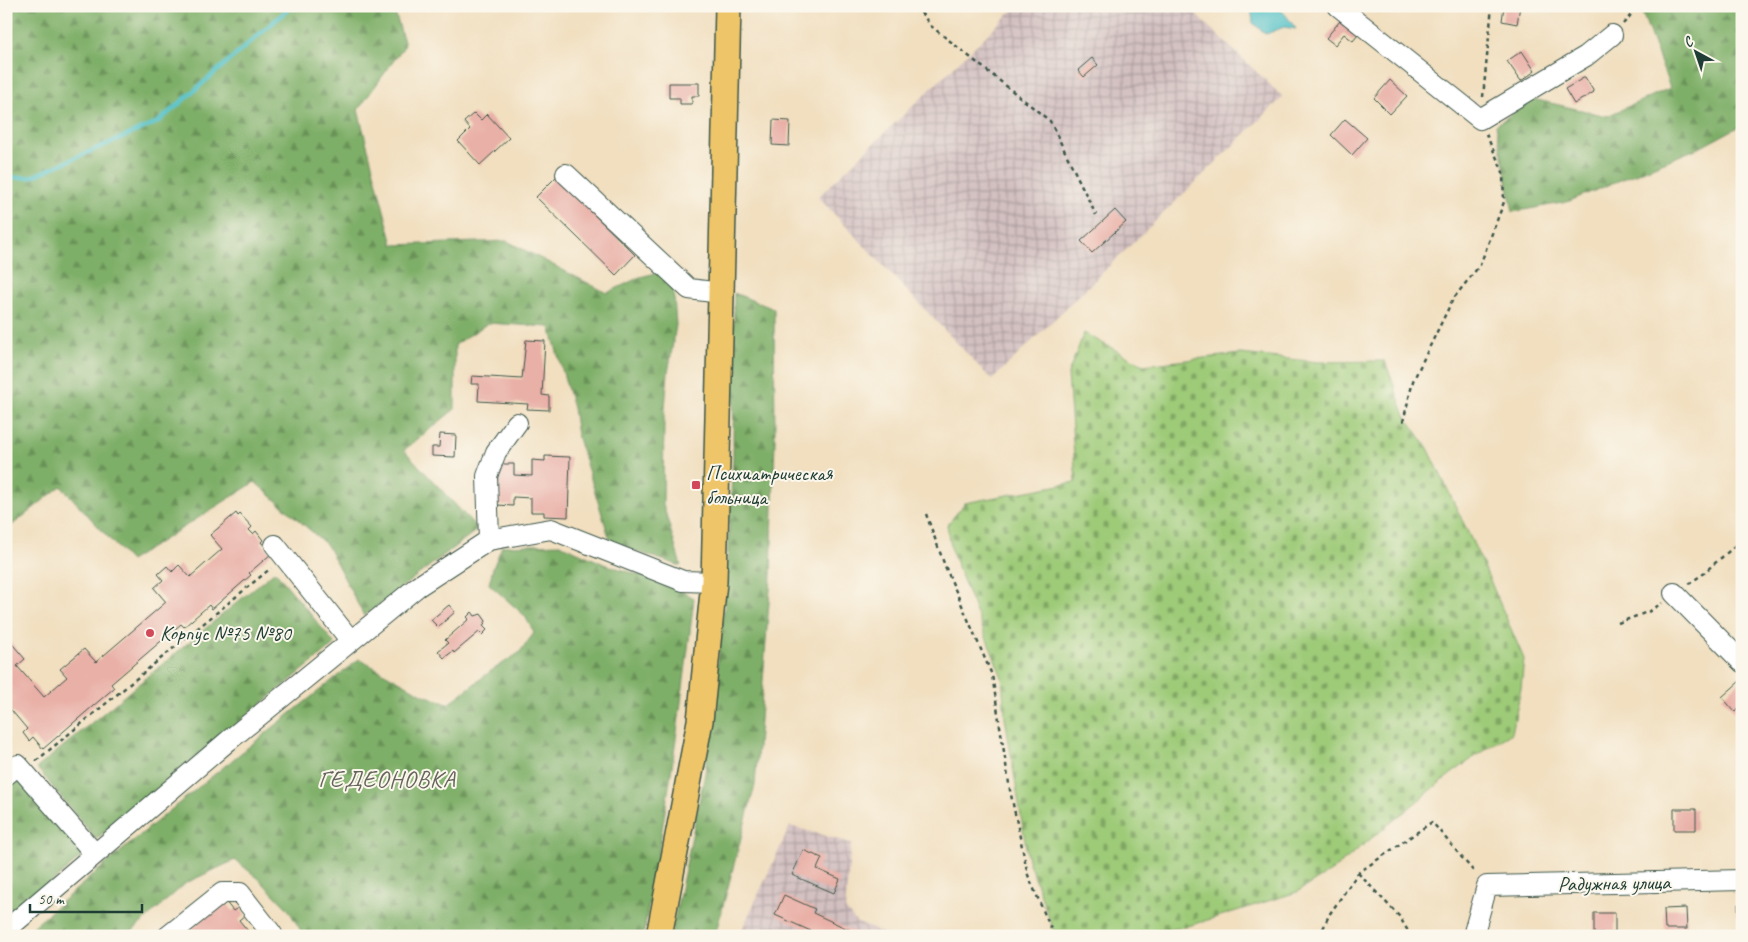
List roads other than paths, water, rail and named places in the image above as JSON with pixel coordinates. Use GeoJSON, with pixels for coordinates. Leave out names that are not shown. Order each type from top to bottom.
{"type":"FeatureCollection","features":[{"type":"Feature","properties":{"kind":"main road"},"geometry":{"type":"LineString","coordinates":[[659,936],[700,721],[714,582],[728,6]]}},
{"type":"Feature","properties":{"kind":"street"},"geometry":{"type":"LineString","coordinates":[[1338,6],[1480,119],[1586,56],[1612,35]]}},
{"type":"Feature","properties":{"kind":"street"},"geometry":{"type":"LineString","coordinates":[[566,174],[689,289],[721,293]]}},
{"type":"Feature","properties":{"kind":"street"},"geometry":{"type":"LineString","coordinates":[[489,540],[487,476],[496,452],[517,423]]}},
{"type":"Feature","properties":{"kind":"street"},"geometry":{"type":"LineString","coordinates":[[6,930],[228,741],[351,641],[417,588],[489,540],[551,529],[683,582],[714,582]]}},
{"type":"Feature","properties":{"kind":"street"},"geometry":{"type":"LineString","coordinates":[[280,551],[351,641]]}},
{"type":"Feature","properties":{"kind":"street"},"geometry":{"type":"LineString","coordinates":[[1674,593],[1742,662]]}},
{"type":"Feature","properties":{"kind":"street"},"geometry":{"type":"LineString","coordinates":[[15,774],[95,854]]}},
{"type":"Feature","properties":{"kind":"street","name":"Радужная улица"},"geometry":{"type":"LineString","coordinates":[[1473,936],[1486,886],[1742,880]]}},
{"type":"Feature","properties":{"kind":"street"},"geometry":{"type":"LineString","coordinates":[[168,936],[222,893],[240,893],[272,934]]}},
{"type":"Feature","properties":{"kind":"water"},"geometry":{"type":"Polygon","coordinates":[[[1251,6],[1278,8],[1286,15],[1296,29],[1284,27],[1266,34],[1253,23],[1251,6]]]}},
{"type":"Feature","properties":{"kind":"waterway"},"geometry":{"type":"LineString","coordinates":[[6,178],[31,177],[158,122],[292,6]]}},
{"type":"Feature","properties":{"kind":"place","name":"Психиатрическая больница"},"geometry":{"type":"Point","coordinates":[696,485]}},
{"type":"Feature","properties":{"kind":"place","name":"Корпус №75 №80"},"geometry":{"type":"Point","coordinates":[150,633]}},
{"type":"Feature","properties":{"kind":"district","name":"ГЕДЕОНОВКА"},"geometry":{"type":"Point","coordinates":[387,779]}}]}
